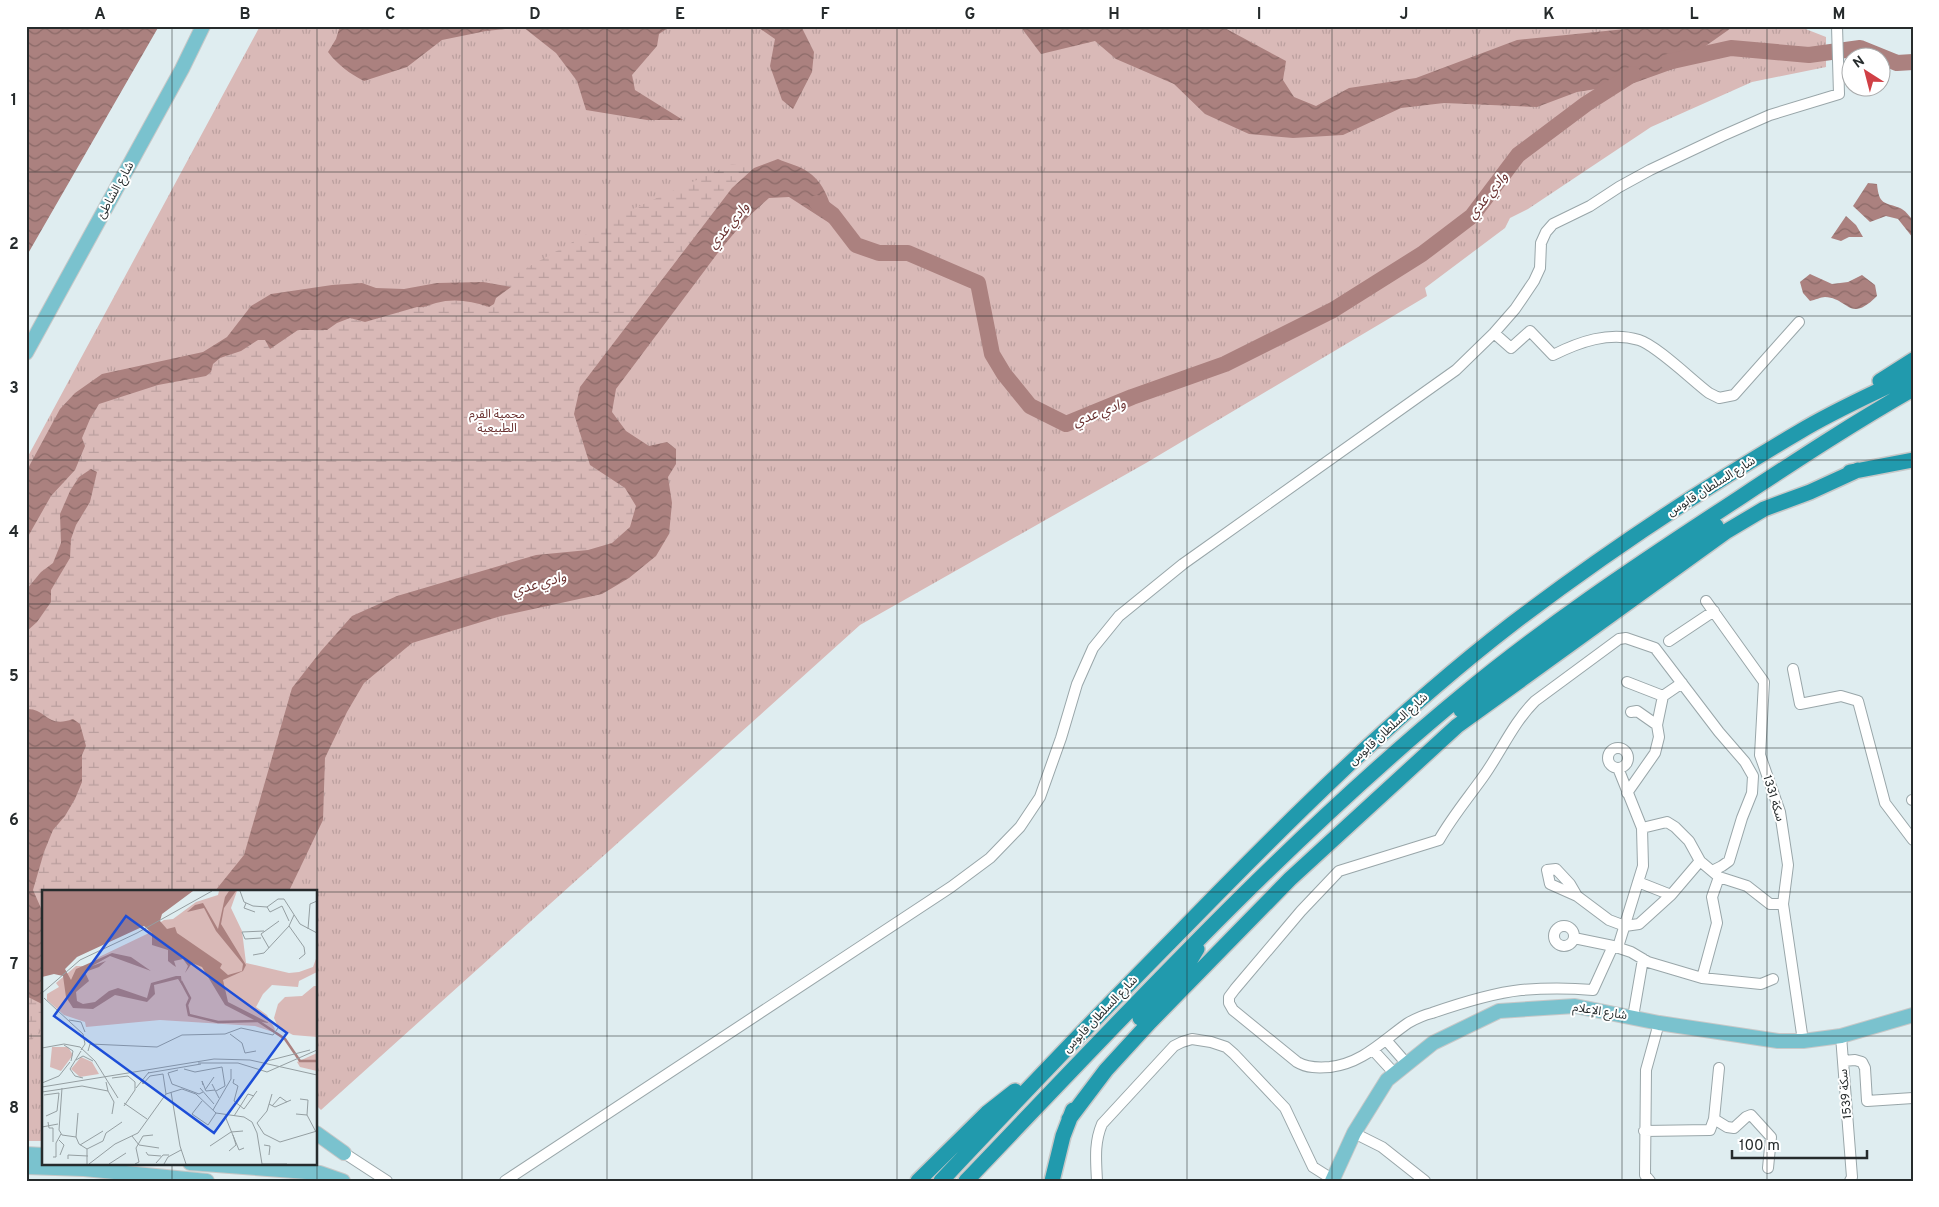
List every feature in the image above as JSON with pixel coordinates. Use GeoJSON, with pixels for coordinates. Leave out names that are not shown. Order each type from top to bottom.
{"type":"FeatureCollection","features":[{"type":"Feature","properties":{"kind":"highway"},"geometry":{"type":"LineString","coordinates":[[1802,430],[1913,360]]}},
{"type":"Feature","properties":{"kind":"highway","name":"شارع السلطان قابوس"},"geometry":{"type":"LineString","coordinates":[[941,1181],[1056,1059],[1257,852],[1353,761],[1448,676],[1512,624],[1689,499],[1802,430],[1913,374]]}},
{"type":"Feature","properties":{"kind":"highway","name":"شارع السلطان قابوس"},"geometry":{"type":"LineString","coordinates":[[966,1181],[1214,922],[1350,794],[1463,695],[1550,626],[1615,580],[1793,462],[1868,414],[1913,389]]}},
{"type":"Feature","properties":{"kind":"highway"},"geometry":{"type":"LineString","coordinates":[[1350,794],[1601,607],[1731,517],[1767,497],[1807,482],[1913,460]]}},
{"type":"Feature","properties":{"kind":"highway"},"geometry":{"type":"LineString","coordinates":[[1069,1119],[1118,1056],[1284,886],[1351,821],[1457,726],[1727,531],[1764,509],[1810,492],[1858,470]]}},
{"type":"Feature","properties":{"kind":"highway"},"geometry":{"type":"LineString","coordinates":[[1052,1181],[1062,1136],[1079,1095],[1092,1073],[1185,969],[1214,922]]}},
{"type":"Feature","properties":{"kind":"highway"},"geometry":{"type":"LineString","coordinates":[[918,1181],[987,1113],[1056,1059]]}},
{"type":"Feature","properties":{"kind":"main road","name":"شارع الشاطئ"},"geometry":{"type":"LineString","coordinates":[[26,353],[182,69],[203,26]]}},
{"type":"Feature","properties":{"kind":"main road","name":"شارع الإعلام"},"geometry":{"type":"LineString","coordinates":[[1332,1180],[1354,1133],[1388,1080],[1433,1043],[1499,1011],[1575,1006],[1659,1023],[1778,1041],[1803,1041],[1841,1036],[1913,1015]]}},
{"type":"Feature","properties":{"kind":"main road"},"geometry":{"type":"LineString","coordinates":[[318,1134],[344,1153]]}},
{"type":"Feature","properties":{"kind":"main road"},"geometry":{"type":"LineString","coordinates":[[318,1141],[344,1153]]}},
{"type":"Feature","properties":{"kind":"main road"},"geometry":{"type":"LineString","coordinates":[[26,1154],[42,1155]]}},
{"type":"Feature","properties":{"kind":"main road"},"geometry":{"type":"LineString","coordinates":[[204,1164],[320,1173],[343,1181]]}},
{"type":"Feature","properties":{"kind":"main road"},"geometry":{"type":"LineString","coordinates":[[263,1164],[285,1170]]}},
{"type":"Feature","properties":{"kind":"main road"},"geometry":{"type":"LineString","coordinates":[[26,1167],[84,1169],[207,1181]]}},
{"type":"Feature","properties":{"kind":"street"},"geometry":{"type":"LineString","coordinates":[[506,1181],[950,887],[990,858],[1020,827],[1040,797],[1061,738],[1077,684],[1093,648],[1119,616],[1183,564],[1456,370],[1494,333],[1515,309],[1534,281],[1540,268],[1541,243],[1546,232],[1553,224],[1590,206],[1642,174],[1722,136],[1770,115],[1840,94],[1838,28]]}},
{"type":"Feature","properties":{"kind":"street"},"geometry":{"type":"LineString","coordinates":[[1494,333],[1511,348],[1530,331],[1553,355],[1580,342],[1622,337],[1640,340],[1709,393],[1719,398],[1734,395],[1799,322]]}},
{"type":"Feature","properties":{"kind":"street","name":"سكة 1331"},"geometry":{"type":"LineString","coordinates":[[1706,601],[1764,682],[1760,755],[1780,812],[1788,865],[1783,904],[1803,1041]]}},
{"type":"Feature","properties":{"kind":"street"},"geometry":{"type":"LineString","coordinates":[[1669,642],[1714,611]]}},
{"type":"Feature","properties":{"kind":"street"},"geometry":{"type":"LineString","coordinates":[[1618,768],[1642,828],[1643,866],[1616,947],[1593,990],[1519,990],[1432,1013],[1409,1022],[1359,1059],[1341,1066],[1322,1068],[1305,1066],[1297,1062],[1233,1010],[1229,1003],[1229,997],[1301,911],[1339,871],[1439,840],[1460,806],[1483,778],[1526,711],[1535,701],[1580,670],[1607,647],[1619,639],[1626,638],[1655,648],[1719,732],[1745,762],[1753,776],[1752,793],[1729,861],[1716,874],[1712,897],[1717,924],[1702,978]]}},
{"type":"Feature","properties":{"kind":"street"},"geometry":{"type":"LineString","coordinates":[[1793,669],[1800,704],[1841,696],[1858,701],[1885,803],[1913,840]]}},
{"type":"Feature","properties":{"kind":"street"},"geometry":{"type":"LineString","coordinates":[[1627,682],[1663,696]]}},
{"type":"Feature","properties":{"kind":"street"},"geometry":{"type":"LineString","coordinates":[[1627,793],[1655,753],[1659,738],[1657,725],[1663,696],[1682,683]]}},
{"type":"Feature","properties":{"kind":"street"},"geometry":{"type":"LineString","coordinates":[[1631,712],[1637,712],[1657,725]]}},
{"type":"Feature","properties":{"kind":"street"},"geometry":{"type":"LineString","coordinates":[[1642,828],[1667,822],[1675,826],[1690,841],[1700,861],[1716,874],[1747,886],[1770,904],[1783,904]]}},
{"type":"Feature","properties":{"kind":"street"},"geometry":{"type":"LineString","coordinates":[[1577,896],[1609,920],[1624,926],[1639,924],[1671,895],[1700,861]]}},
{"type":"Feature","properties":{"kind":"street"},"geometry":{"type":"LineString","coordinates":[[1638,882],[1671,895]]}},
{"type":"Feature","properties":{"kind":"street"},"geometry":{"type":"LineString","coordinates":[[1574,938],[1616,947],[1631,952],[1643,959],[1702,978],[1760,984],[1773,979]]}},
{"type":"Feature","properties":{"kind":"street"},"geometry":{"type":"LineString","coordinates":[[1632,1017],[1643,959]]}},
{"type":"Feature","properties":{"kind":"street"},"geometry":{"type":"LineString","coordinates":[[1650,1181],[1645,1175],[1646,1070],[1659,1023]]}},
{"type":"Feature","properties":{"kind":"street","name":"سكة 1539"},"geometry":{"type":"LineString","coordinates":[[1841,1036],[1852,1177],[1850,1181]]}},
{"type":"Feature","properties":{"kind":"street"},"geometry":{"type":"LineString","coordinates":[[1097,1181],[1095,1155],[1097,1137],[1102,1124],[1174,1046],[1192,1039],[1219,1044],[1234,1054],[1285,1108],[1313,1167],[1332,1180]]}},
{"type":"Feature","properties":{"kind":"street"},"geometry":{"type":"LineString","coordinates":[[1386,1040],[1407,1064]]}},
{"type":"Feature","properties":{"kind":"street"},"geometry":{"type":"LineString","coordinates":[[1373,1050],[1395,1074]]}},
{"type":"Feature","properties":{"kind":"street"},"geometry":{"type":"LineString","coordinates":[[1843,1061],[1855,1060],[1862,1062],[1865,1068],[1867,1101],[1913,1098]]}},
{"type":"Feature","properties":{"kind":"street"},"geometry":{"type":"LineString","coordinates":[[1644,1131],[1710,1130],[1714,1119],[1719,1068]]}},
{"type":"Feature","properties":{"kind":"street"},"geometry":{"type":"LineString","coordinates":[[1714,1119],[1727,1127],[1734,1128],[1746,1117],[1751,1116],[1771,1137],[1768,1168]]}},
{"type":"Feature","properties":{"kind":"street"},"geometry":{"type":"LineString","coordinates":[[1354,1133],[1382,1147],[1425,1181]]}},
{"type":"Feature","properties":{"kind":"street"},"geometry":{"type":"LineString","coordinates":[[344,1153],[387,1181]]}},
{"type":"Feature","properties":{"kind":"green space","name":"محمية القرم الطبيعية"},"geometry":{"type":"Polygon","coordinates":[[[260,26],[1798,26],[1826,37],[1826,67],[1752,82],[1651,127],[1528,209],[1510,218],[1505,228],[1425,288],[1427,296],[1146,463],[860,625],[321,1110],[318,1107],[318,890],[42,890],[42,1141],[26,1141],[26,460],[260,26]]]}},
{"type":"Feature","properties":{"kind":"green space"},"geometry":{"type":"Polygon","coordinates":[[[732,164],[754,168],[732,188],[580,387],[574,414],[590,465],[625,488],[636,506],[630,527],[612,543],[588,550],[536,555],[292,688],[244,855],[216,890],[42,890],[42,910],[33,890],[44,852],[53,830],[65,816],[81,782],[82,753],[86,746],[62,723],[51,721],[41,713],[26,709],[26,632],[37,622],[51,602],[51,590],[70,558],[71,539],[76,525],[90,502],[97,472],[60,514],[61,542],[56,556],[26,590],[26,540],[51,496],[75,470],[85,446],[82,438],[99,404],[158,385],[206,376],[213,364],[220,358],[241,351],[258,340],[265,339],[270,348],[298,330],[327,330],[337,323],[350,318],[365,322],[417,307],[422,308],[455,300],[489,307],[496,298],[510,287],[483,282],[516,274],[624,213],[732,164]]]}},
{"type":"Feature","properties":{"kind":"green space"},"geometry":{"type":"Polygon","coordinates":[[[26,996],[42,1004],[42,1027],[26,1048],[26,996]]]}},
{"type":"Feature","properties":{"kind":"water"},"geometry":{"type":"Polygon","coordinates":[[[26,26],[159,26],[26,257],[26,26]]]}},
{"type":"Feature","properties":{"kind":"water"},"geometry":{"type":"Polygon","coordinates":[[[340,26],[671,26],[659,34],[657,46],[632,75],[635,90],[683,120],[647,120],[586,110],[577,81],[556,53],[523,27],[486,31],[442,40],[407,67],[364,81],[344,69],[328,52],[336,39],[340,26]]]}},
{"type":"Feature","properties":{"kind":"water"},"geometry":{"type":"Polygon","coordinates":[[[756,26],[801,26],[814,52],[812,72],[793,109],[782,100],[770,66],[775,39],[756,26]]]}},
{"type":"Feature","properties":{"kind":"water"},"geometry":{"type":"Polygon","coordinates":[[[1020,26],[1221,26],[1286,61],[1283,80],[1294,97],[1316,106],[1349,88],[1416,78],[1517,40],[1655,26],[1734,26],[1673,69],[1634,83],[1577,92],[1537,107],[1444,103],[1401,108],[1343,135],[1293,138],[1249,134],[1205,114],[1174,84],[1116,59],[1095,41],[1041,54],[1020,26]]]}},
{"type":"Feature","properties":{"kind":"water"},"geometry":{"type":"Polygon","coordinates":[[[778,159],[802,168],[812,175],[827,195],[837,228],[789,197],[769,198],[747,218],[720,250],[616,389],[612,412],[626,431],[649,446],[667,442],[676,449],[676,464],[668,477],[672,503],[669,534],[656,556],[629,578],[602,594],[501,616],[412,643],[364,683],[347,712],[325,758],[323,820],[289,890],[216,890],[244,855],[292,688],[352,616],[397,596],[536,555],[588,550],[612,543],[630,527],[636,506],[625,488],[590,465],[574,414],[580,387],[732,188],[754,168],[778,159]]]}},
{"type":"Feature","properties":{"kind":"water"},"geometry":{"type":"Polygon","coordinates":[[[1868,183],[1877,184],[1879,196],[1883,202],[1902,209],[1913,220],[1913,238],[1898,219],[1886,216],[1870,222],[1853,206],[1868,183]]]}},
{"type":"Feature","properties":{"kind":"water"},"geometry":{"type":"Polygon","coordinates":[[[1846,216],[1856,225],[1863,237],[1849,237],[1841,241],[1831,238],[1846,216]]]}},
{"type":"Feature","properties":{"kind":"water"},"geometry":{"type":"Polygon","coordinates":[[[1810,274],[1832,284],[1848,282],[1862,275],[1875,285],[1877,296],[1868,304],[1855,309],[1833,298],[1823,297],[1810,301],[1803,293],[1800,282],[1810,274]]]}},
{"type":"Feature","properties":{"kind":"water"},"geometry":{"type":"Polygon","coordinates":[[[483,282],[511,287],[496,298],[494,304],[489,307],[462,301],[443,301],[365,322],[350,318],[337,323],[327,330],[298,330],[270,349],[265,340],[258,340],[241,351],[220,358],[213,364],[211,372],[206,376],[158,385],[99,404],[82,438],[85,446],[75,470],[51,496],[26,540],[26,472],[60,409],[75,393],[102,374],[203,352],[227,337],[251,306],[271,294],[332,285],[362,283],[376,288],[404,289],[437,283],[483,282]]]}},
{"type":"Feature","properties":{"kind":"water"},"geometry":{"type":"Polygon","coordinates":[[[91,469],[97,472],[90,502],[76,525],[71,539],[70,558],[51,590],[51,602],[37,622],[26,632],[26,590],[41,572],[53,563],[61,543],[60,514],[70,491],[79,477],[91,469]]]}},
{"type":"Feature","properties":{"kind":"water"},"geometry":{"type":"Polygon","coordinates":[[[26,709],[38,712],[57,722],[73,719],[80,724],[86,746],[82,755],[82,782],[65,816],[53,830],[44,852],[33,890],[42,910],[42,1004],[26,996],[26,709]]]}},
{"type":"Feature","properties":{"kind":"waterway","name":"وادي عدي"},"geometry":{"type":"LineString","coordinates":[[1668,62],[1731,48],[1809,55],[1860,48],[1897,63],[1913,62]]}},
{"type":"Feature","properties":{"kind":"waterway","name":"وادي عدي"},"geometry":{"type":"LineString","coordinates":[[817,203],[833,215],[856,245],[879,253],[908,253],[978,283],[992,354],[1004,374],[1030,406],[1066,424],[1132,397],[1225,364],[1333,310],[1422,254],[1472,216],[1518,155],[1586,104],[1633,74]]}}]}
